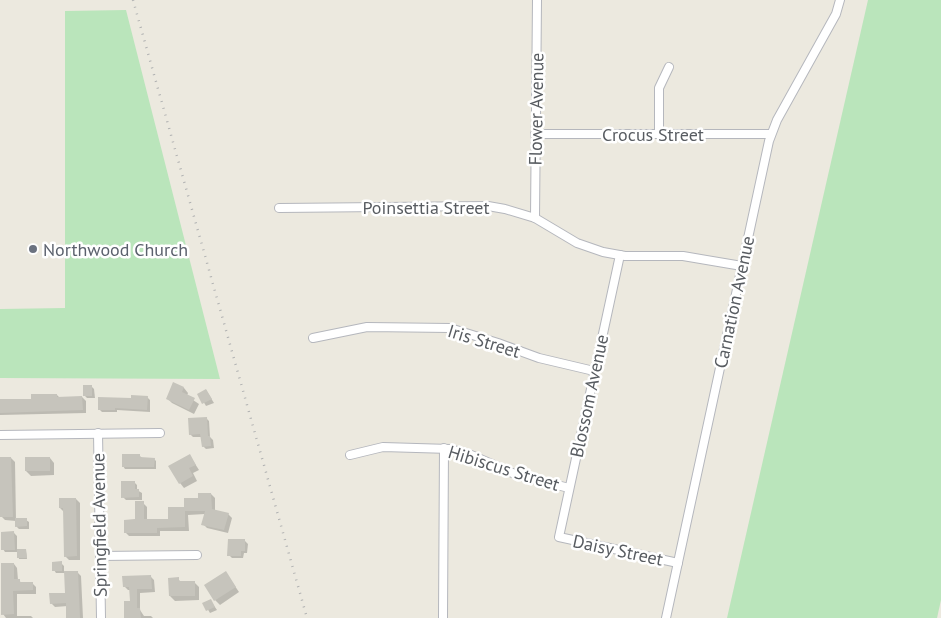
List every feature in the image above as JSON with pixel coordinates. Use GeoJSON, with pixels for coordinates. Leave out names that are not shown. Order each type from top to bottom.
{"type":"FeatureCollection","features":[{"type":"Feature","properties":{"kind":"street","name":"Flower Avenue"},"geometry":{"type":"LineString","coordinates":[[535,218],[537,0]]}},
{"type":"Feature","properties":{"kind":"street","name":"Carnation Avenue"},"geometry":{"type":"LineString","coordinates":[[666,618],[771,134],[836,14],[840,0]]}},
{"type":"Feature","properties":{"kind":"street"},"geometry":{"type":"LineString","coordinates":[[659,134],[659,88],[669,67]]}},
{"type":"Feature","properties":{"kind":"street","name":"Crocus Street"},"geometry":{"type":"LineString","coordinates":[[535,134],[771,134]]}},
{"type":"Feature","properties":{"kind":"street","name":"Poinsettia Street"},"geometry":{"type":"LineString","coordinates":[[279,208],[479,206],[505,209],[535,218],[577,243],[620,256],[683,256],[742,266]]}},
{"type":"Feature","properties":{"kind":"street","name":"Blossom Avenue"},"geometry":{"type":"LineString","coordinates":[[559,537],[620,256]]}},
{"type":"Feature","properties":{"kind":"street","name":"Iris Street"},"geometry":{"type":"LineString","coordinates":[[313,338],[367,327],[450,328],[539,358],[594,371]]}},
{"type":"Feature","properties":{"kind":"street","name":"Springfield Avenue"},"geometry":{"type":"LineString","coordinates":[[98,433],[100,618]]}},
{"type":"Feature","properties":{"kind":"street"},"geometry":{"type":"LineString","coordinates":[[0,435],[160,433]]}},
{"type":"Feature","properties":{"kind":"street","name":"Hibiscus Street"},"geometry":{"type":"LineString","coordinates":[[350,455],[383,447],[444,448],[469,454],[527,478],[570,488]]}},
{"type":"Feature","properties":{"kind":"street"},"geometry":{"type":"LineString","coordinates":[[443,618],[444,448]]}},
{"type":"Feature","properties":{"kind":"street","name":"Daisy Street"},"geometry":{"type":"LineString","coordinates":[[559,537],[678,564]]}},
{"type":"Feature","properties":{"kind":"street"},"geometry":{"type":"LineString","coordinates":[[100,556],[197,555]]}},
{"type":"Feature","properties":{"kind":"green space"},"geometry":{"type":"Polygon","coordinates":[[[868,0],[941,0],[941,600],[937,618],[727,618],[868,0]]]}},
{"type":"Feature","properties":{"kind":"green space"},"geometry":{"type":"Polygon","coordinates":[[[126,10],[220,379],[0,378],[0,309],[65,308],[65,11],[126,10]]]}},
{"type":"Feature","properties":{"kind":"building"},"geometry":{"type":"Polygon","coordinates":[[[173,382],[184,387],[182,392],[195,398],[189,410],[166,399],[173,382]]]}},
{"type":"Feature","properties":{"kind":"building"},"geometry":{"type":"Polygon","coordinates":[[[83,385],[92,385],[92,396],[83,396],[83,385]]]}},
{"type":"Feature","properties":{"kind":"building"},"geometry":{"type":"Polygon","coordinates":[[[206,389],[212,399],[202,404],[197,394],[206,389]]]}},
{"type":"Feature","properties":{"kind":"building"},"geometry":{"type":"Polygon","coordinates":[[[31,394],[57,394],[57,397],[82,396],[83,410],[0,413],[0,399],[31,399],[31,394]]]}},
{"type":"Feature","properties":{"kind":"building"},"geometry":{"type":"Polygon","coordinates":[[[131,395],[148,396],[147,410],[115,408],[115,410],[98,410],[98,397],[131,398],[131,395]]]}},
{"type":"Feature","properties":{"kind":"building"},"geometry":{"type":"Polygon","coordinates":[[[207,417],[208,436],[210,436],[211,446],[202,447],[200,434],[189,435],[188,418],[207,417]]]}},
{"type":"Feature","properties":{"kind":"building"},"geometry":{"type":"Polygon","coordinates":[[[122,454],[140,454],[140,457],[155,458],[154,467],[122,467],[122,454]]]}},
{"type":"Feature","properties":{"kind":"building"},"geometry":{"type":"Polygon","coordinates":[[[190,454],[196,465],[189,468],[193,476],[179,484],[168,466],[190,454]]]}},
{"type":"Feature","properties":{"kind":"building"},"geometry":{"type":"Polygon","coordinates":[[[0,457],[11,457],[13,517],[0,517],[0,457]]]}},
{"type":"Feature","properties":{"kind":"building"},"geometry":{"type":"Polygon","coordinates":[[[25,457],[50,457],[50,471],[25,471],[25,457]]]}},
{"type":"Feature","properties":{"kind":"building"},"geometry":{"type":"Polygon","coordinates":[[[121,481],[135,481],[135,489],[139,489],[139,497],[121,498],[121,481]]]}},
{"type":"Feature","properties":{"kind":"building"},"geometry":{"type":"Polygon","coordinates":[[[198,493],[211,493],[212,509],[229,513],[224,530],[201,525],[205,511],[185,511],[185,527],[157,528],[157,533],[124,533],[124,520],[135,519],[135,501],[144,501],[144,519],[168,519],[168,507],[184,507],[184,498],[198,498],[198,493]]]}},
{"type":"Feature","properties":{"kind":"building"},"geometry":{"type":"Polygon","coordinates":[[[59,498],[76,498],[77,556],[64,557],[63,508],[59,508],[59,498]]]}},
{"type":"Feature","properties":{"kind":"building"},"geometry":{"type":"Polygon","coordinates":[[[15,518],[27,518],[27,526],[15,527],[15,518]]]}},
{"type":"Feature","properties":{"kind":"building"},"geometry":{"type":"Polygon","coordinates":[[[14,531],[15,550],[1,550],[1,532],[14,531]]]}},
{"type":"Feature","properties":{"kind":"building"},"geometry":{"type":"Polygon","coordinates":[[[228,539],[245,539],[245,551],[241,551],[241,556],[227,556],[228,539]]]}},
{"type":"Feature","properties":{"kind":"building"},"geometry":{"type":"Polygon","coordinates":[[[17,549],[26,549],[27,558],[17,558],[17,549]]]}},
{"type":"Feature","properties":{"kind":"building"},"geometry":{"type":"Polygon","coordinates":[[[62,561],[62,571],[52,571],[52,562],[62,561]]]}},
{"type":"Feature","properties":{"kind":"building"},"geometry":{"type":"Polygon","coordinates":[[[1,563],[14,563],[14,579],[20,579],[20,582],[33,582],[33,590],[13,591],[14,614],[1,615],[1,563]]]}},
{"type":"Feature","properties":{"kind":"building"},"geometry":{"type":"Polygon","coordinates":[[[64,571],[78,571],[80,618],[66,618],[66,603],[50,604],[49,593],[65,593],[64,571]]]}},
{"type":"Feature","properties":{"kind":"building"},"geometry":{"type":"Polygon","coordinates":[[[226,571],[236,587],[214,601],[204,585],[226,571]]]}},
{"type":"Feature","properties":{"kind":"building"},"geometry":{"type":"Polygon","coordinates":[[[151,575],[152,589],[137,589],[137,608],[140,608],[141,618],[124,618],[124,601],[130,601],[129,587],[123,587],[122,576],[151,575]]]}},
{"type":"Feature","properties":{"kind":"building"},"geometry":{"type":"Polygon","coordinates":[[[179,577],[179,581],[195,581],[195,596],[169,596],[168,578],[179,577]]]}},
{"type":"Feature","properties":{"kind":"building"},"geometry":{"type":"Polygon","coordinates":[[[211,599],[215,607],[206,611],[202,603],[211,599]]]}},
{"type":"Feature","properties":{"kind":"railway"},"geometry":{"type":"LineString","coordinates":[[133,0],[307,618]]}},
{"type":"Feature","properties":{"kind":"place","name":"Northwood Church"},"geometry":{"type":"Point","coordinates":[33,249]}}]}
